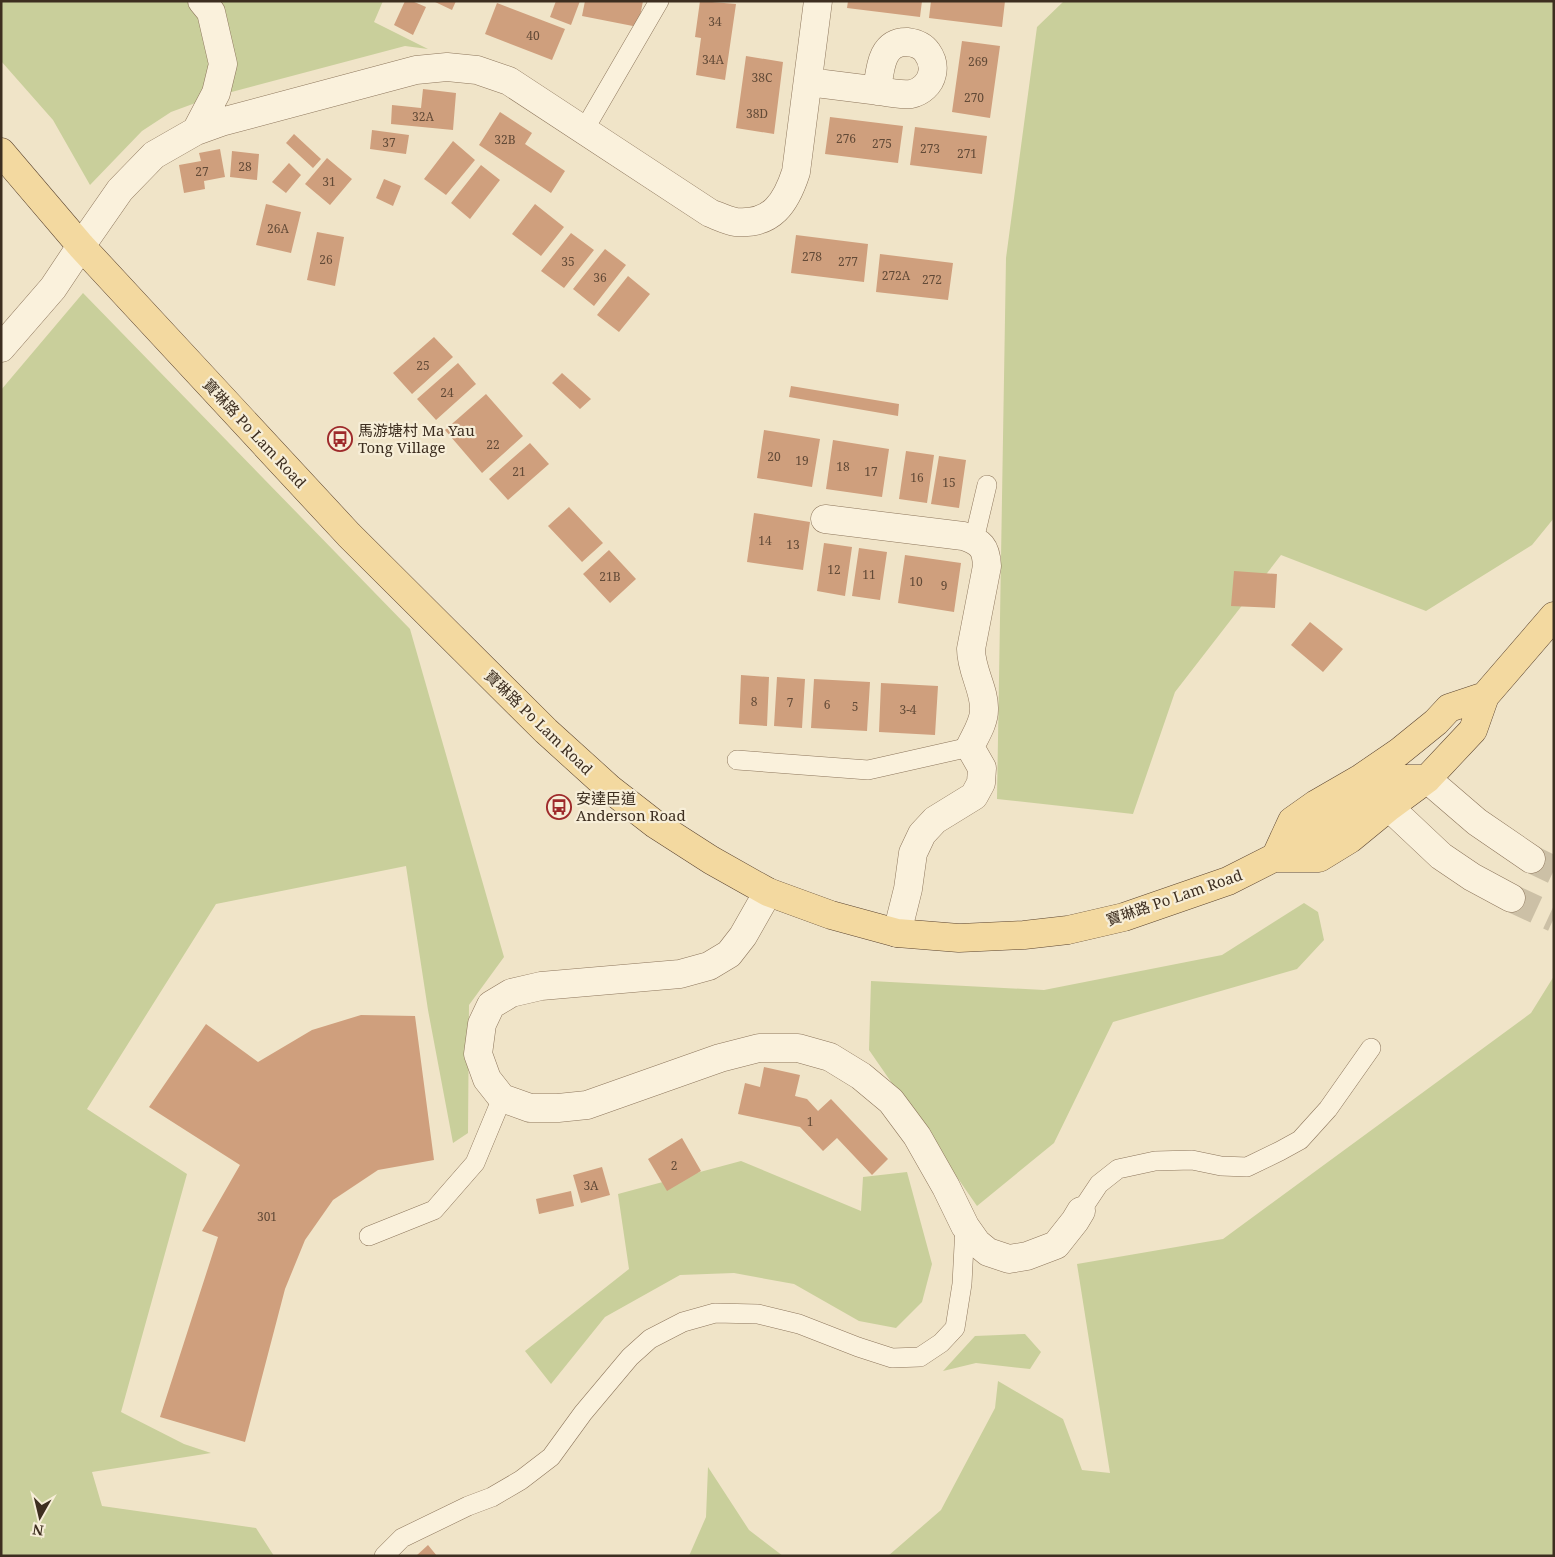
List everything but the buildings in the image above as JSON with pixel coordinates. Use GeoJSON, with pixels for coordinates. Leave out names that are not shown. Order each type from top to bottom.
{"type":"FeatureCollection","features":[{"type":"Feature","properties":{"kind":"main road","name":"寶琳路 Po Lam Road"},"geometry":{"type":"LineString","coordinates":[[1,152],[82,246],[349,535],[546,731],[610,789],[656,824],[711,860],[768,892],[830,915],[897,933],[959,938],[1024,935],[1068,930],[1124,917],[1228,881],[1275,858],[1318,833],[1374,792]]}},
{"type":"Feature","properties":{"kind":"main road"},"geometry":{"type":"LineString","coordinates":[[1374,792],[1427,779],[1473,730],[1485,696],[1554,616]]}},
{"type":"Feature","properties":{"kind":"main road"},"geometry":{"type":"LineString","coordinates":[[1374,792],[1399,752],[1436,722],[1449,708],[1485,696]]}},
{"type":"Feature","properties":{"kind":"street"},"geometry":{"type":"LineString","coordinates":[[1,348],[53,288],[120,190],[154,155],[196,131],[221,122],[407,72],[447,67],[477,70],[509,81],[710,213],[735,222],[757,220],[777,210],[790,192],[796,172],[818,1]]}},
{"type":"Feature","properties":{"kind":"street"},"geometry":{"type":"LineString","coordinates":[[196,131],[216,93],[223,64],[207,5]]}},
{"type":"Feature","properties":{"kind":"street"},"geometry":{"type":"LineString","coordinates":[[808,82],[877,91]]}},
{"type":"Feature","properties":{"kind":"street"},"geometry":{"type":"LineString","coordinates":[[825,519],[963,536],[974,540],[982,546],[986,556],[987,566],[971,649],[971,662],[984,711],[982,721],[970,747],[982,768],[981,784],[974,796],[935,820],[922,834],[913,853],[908,889],[897,933]]}},
{"type":"Feature","properties":{"kind":"street"},"geometry":{"type":"LineString","coordinates":[[1427,779],[1477,822],[1531,859]]}},
{"type":"Feature","properties":{"kind":"street"},"geometry":{"type":"LineString","coordinates":[[1374,792],[1441,856],[1472,877],[1511,898]]}},
{"type":"Feature","properties":{"kind":"street"},"geometry":{"type":"LineString","coordinates":[[768,892],[729,954],[709,966],[680,974],[540,986],[512,993],[491,1005],[482,1024],[478,1054],[487,1079],[502,1098],[530,1108],[558,1108],[587,1105],[720,1058],[759,1048],[798,1048],[830,1057],[861,1076],[891,1101],[917,1136],[966,1226],[977,1243],[988,1252],[1009,1258],[1027,1256],[1056,1245],[1081,1211]]}},
{"type":"Feature","properties":{"kind":"lane"},"geometry":{"type":"LineString","coordinates":[[584,130],[659,1]]}},
{"type":"Feature","properties":{"kind":"lane"},"geometry":{"type":"LineString","coordinates":[[974,540],[987,485]]}},
{"type":"Feature","properties":{"kind":"lane"},"geometry":{"type":"LineString","coordinates":[[737,760],[868,770],[970,747]]}},
{"type":"Feature","properties":{"kind":"lane"},"geometry":{"type":"LineString","coordinates":[[1081,1211],[1099,1184],[1118,1169],[1155,1161],[1192,1160],[1221,1166],[1247,1167],[1300,1140],[1328,1109],[1371,1048]]}},
{"type":"Feature","properties":{"kind":"lane"},"geometry":{"type":"LineString","coordinates":[[369,1236],[434,1210],[475,1163],[502,1098]]}},
{"type":"Feature","properties":{"kind":"lane"},"geometry":{"type":"LineString","coordinates":[[384,1556],[402,1538],[468,1506],[492,1497],[521,1480],[551,1457],[583,1413],[630,1357],[650,1339],[682,1322],[715,1313],[758,1314],[799,1324],[892,1358],[920,1357],[941,1342],[955,1328],[962,1284],[966,1226]]}},
{"type":"Feature","properties":{"kind":"green space"},"geometry":{"type":"Polygon","coordinates":[[[1,1],[383,1],[374,22],[428,49],[405,46],[209,98],[171,112],[142,131],[90,185],[53,120],[1,61],[1,1]]]}},
{"type":"Feature","properties":{"kind":"green space"},"geometry":{"type":"Polygon","coordinates":[[[1064,1],[1554,1],[1554,518],[1532,545],[1426,611],[1281,555],[1175,692],[1133,814],[997,799],[1006,258],[1037,27],[1064,1]]]}},
{"type":"Feature","properties":{"kind":"green space"},"geometry":{"type":"Polygon","coordinates":[[[83,293],[410,629],[504,957],[469,1005],[468,1133],[453,1143],[428,1010],[406,866],[216,904],[87,1109],[187,1174],[121,1412],[184,1444],[211,1453],[92,1472],[102,1506],[256,1528],[274,1556],[1,1556],[1,390],[83,293]]]}},
{"type":"Feature","properties":{"kind":"green space"},"geometry":{"type":"Polygon","coordinates":[[[1304,903],[1318,912],[1324,940],[1297,969],[1113,1022],[1054,1143],[977,1206],[869,1050],[871,981],[1044,990],[1222,955],[1304,903]]]}},
{"type":"Feature","properties":{"kind":"green space"},"geometry":{"type":"Polygon","coordinates":[[[1554,976],[1554,1556],[888,1556],[941,1510],[995,1408],[998,1381],[1063,1419],[1082,1470],[1110,1473],[1077,1264],[1223,1239],[1531,1013],[1554,976]]]}},
{"type":"Feature","properties":{"kind":"green space"},"geometry":{"type":"Polygon","coordinates":[[[741,1161],[861,1211],[863,1177],[907,1172],[932,1264],[922,1302],[896,1328],[859,1321],[794,1284],[734,1273],[680,1275],[605,1317],[551,1384],[525,1351],[629,1269],[618,1194],[741,1161]]]}},
{"type":"Feature","properties":{"kind":"green space"},"geometry":{"type":"Polygon","coordinates":[[[1025,1334],[1041,1352],[1030,1369],[976,1363],[943,1371],[975,1336],[1025,1334]]]}},
{"type":"Feature","properties":{"kind":"green space"},"geometry":{"type":"Polygon","coordinates":[[[708,1467],[749,1530],[783,1556],[689,1556],[706,1517],[708,1467]]]}},
{"type":"Feature","properties":{"kind":"tunnel"},"geometry":{"type":"LineString","coordinates":[[1531,859],[1554,870]]}},
{"type":"Feature","properties":{"kind":"tunnel"},"geometry":{"type":"LineString","coordinates":[[1511,898],[1554,918]]}},
{"type":"Feature","properties":{"kind":"place","name":"馬游塘村 Ma Yau Tong Village"},"geometry":{"type":"Point","coordinates":[340,439]}},
{"type":"Feature","properties":{"kind":"place","name":"安達臣道 Anderson Road"},"geometry":{"type":"Point","coordinates":[559,807]}}]}
